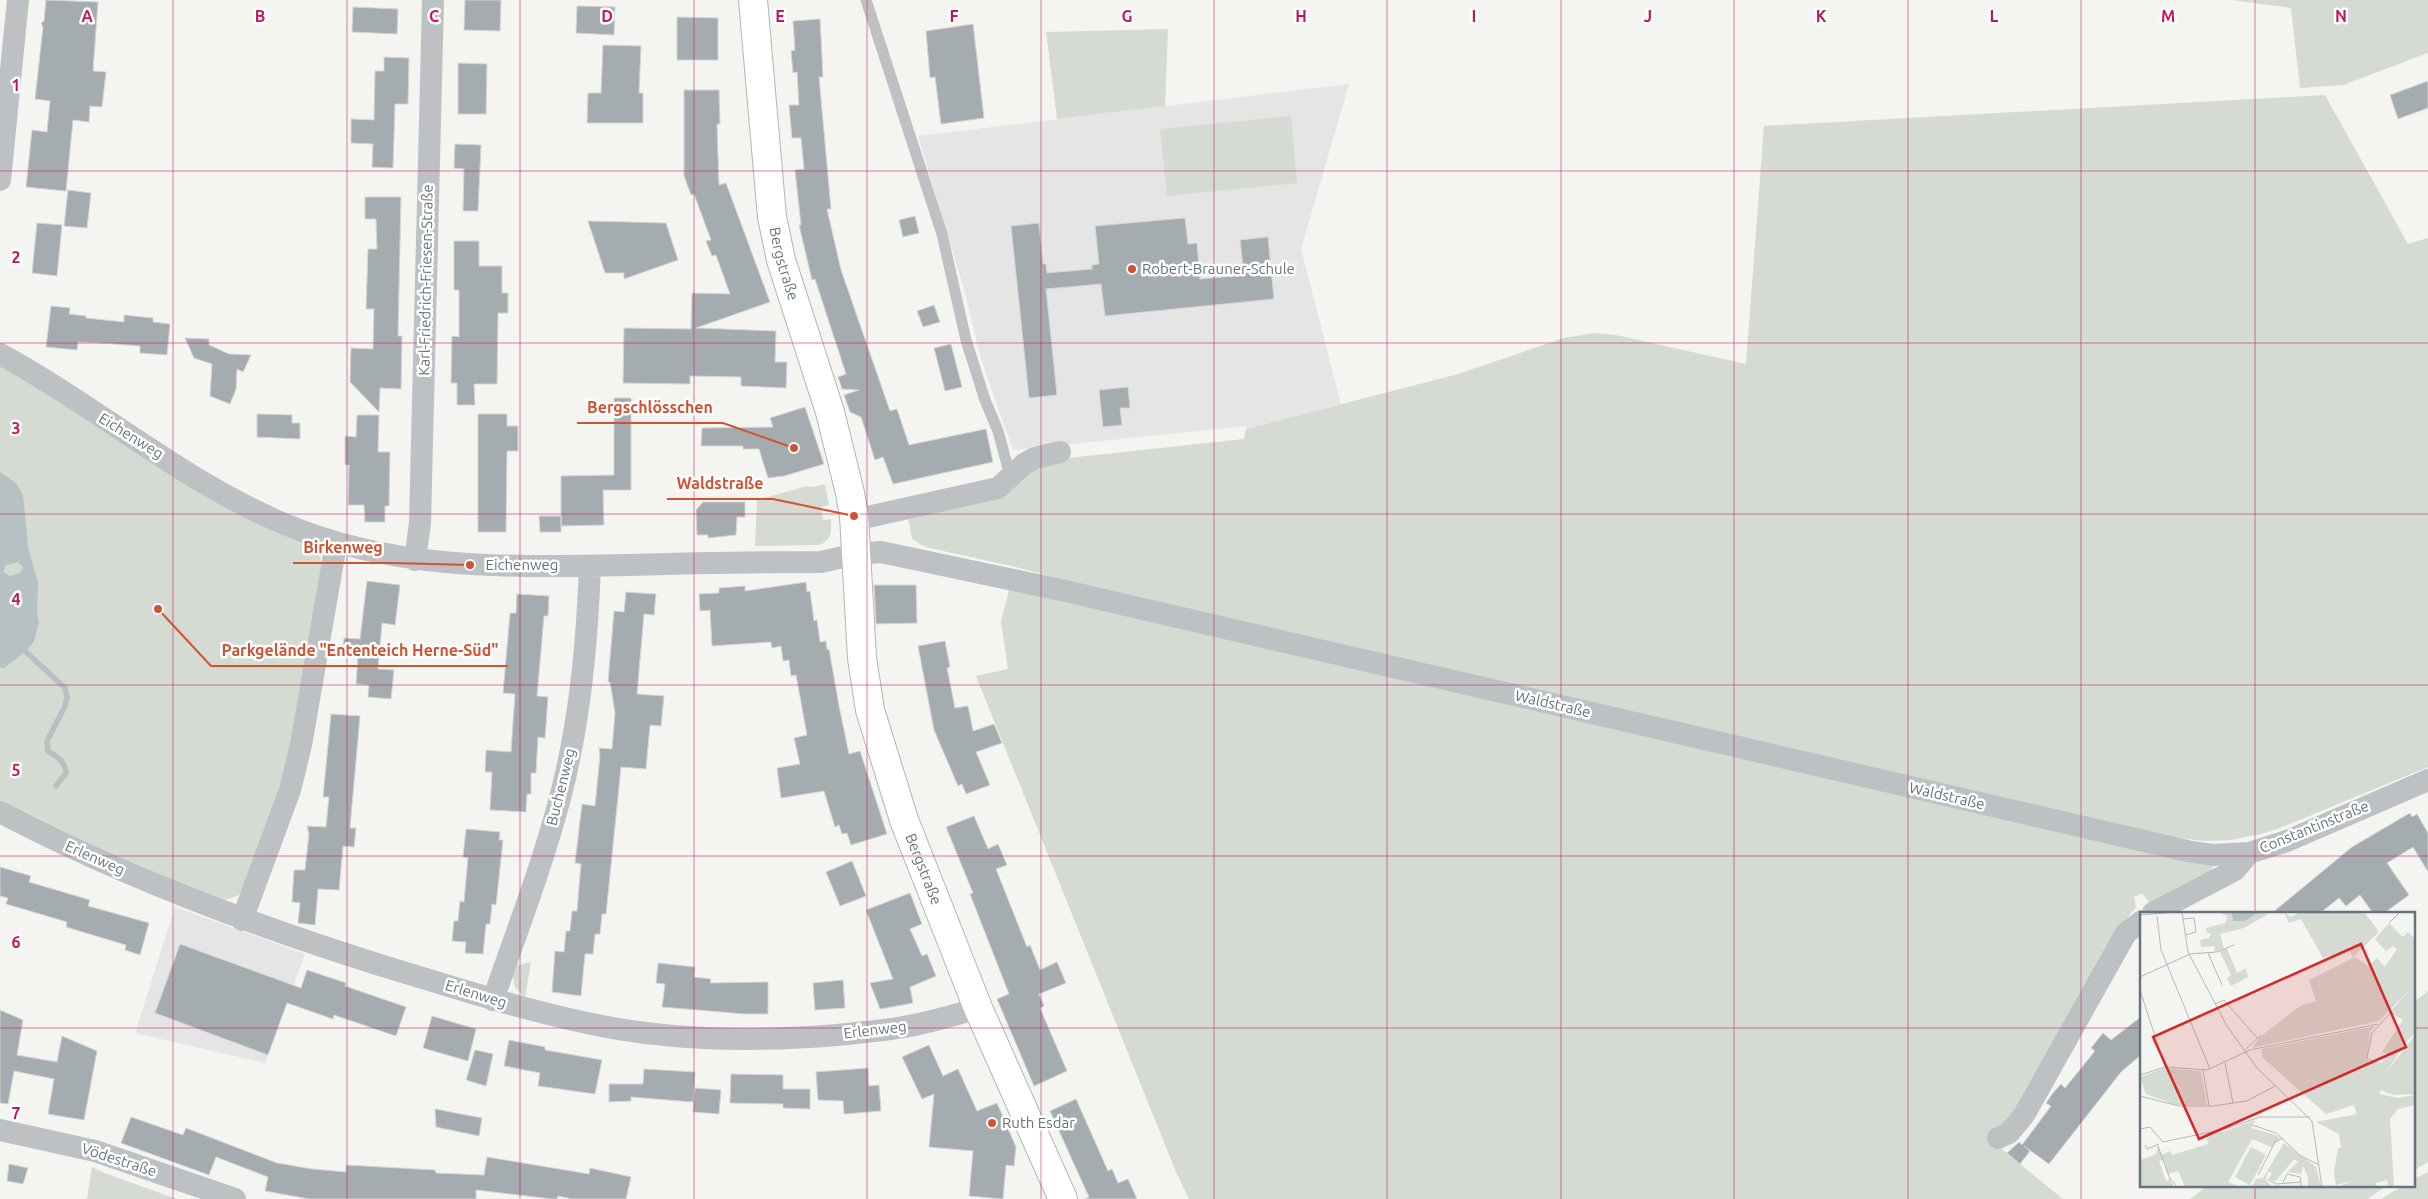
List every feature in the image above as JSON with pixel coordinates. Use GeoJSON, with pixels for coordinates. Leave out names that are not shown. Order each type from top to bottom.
{"type":"FeatureCollection","features":[{"type":"Feature","properties":{"kind":"street"},"geometry":{"type":"LineString","coordinates":[[0,180],[18,0]]}},
{"type":"Feature","properties":{"kind":"street","name":"Karl-Friedrich-Friesen-Straße"},"geometry":{"type":"LineString","coordinates":[[415,560],[420,523],[433,0]]}},
{"type":"Feature","properties":{"kind":"street","name":"Bergstraße"},"geometry":{"type":"LineString","coordinates":[[753,0],[772,217],[781,260],[830,412],[845,472],[854,520],[862,658],[870,710],[904,820],[978,1008],[1063,1199]]}},
{"type":"Feature","properties":{"kind":"street","name":"Eichenweg"},"geometry":{"type":"LineString","coordinates":[[0,354],[236,502],[282,523],[336,544],[415,560],[470,565],[590,566],[821,562],[856,554]]}},
{"type":"Feature","properties":{"kind":"street"},"geometry":{"type":"LineString","coordinates":[[854,520],[998,488],[1010,476],[1035,458],[1060,452]]}},
{"type":"Feature","properties":{"kind":"street"},"geometry":{"type":"LineString","coordinates":[[242,920],[290,790],[301,745],[336,544]]}},
{"type":"Feature","properties":{"kind":"street","name":"Waldstraße"},"geometry":{"type":"LineString","coordinates":[[856,554],[881,552],[1042,585],[2187,852],[2213,855],[2249,853]]}},
{"type":"Feature","properties":{"kind":"street","name":"Buchenweg"},"geometry":{"type":"LineString","coordinates":[[493,1000],[540,863],[560,798],[573,742],[584,669],[590,566]]}},
{"type":"Feature","properties":{"kind":"street","name":"Constantinstraße"},"geometry":{"type":"LineString","coordinates":[[2155,912],[2235,870],[2249,853],[2287,841],[2428,780]]}},
{"type":"Feature","properties":{"kind":"street","name":"Erlenweg"},"geometry":{"type":"LineString","coordinates":[[0,812],[52,839],[165,889],[242,920],[493,1000],[589,1024],[634,1032],[763,1039],[907,1027],[978,1008]]}},
{"type":"Feature","properties":{"kind":"street"},"geometry":{"type":"LineString","coordinates":[[1998,1138],[2009,1133],[2024,1114],[2126,933],[2140,922]]}},
{"type":"Feature","properties":{"kind":"street","name":"Vödestraße"},"geometry":{"type":"LineString","coordinates":[[0,1130],[95,1151],[235,1199]]}},
{"type":"Feature","properties":{"kind":"lane"},"geometry":{"type":"LineString","coordinates":[[866,0],[942,234],[966,340],[984,400],[998,431],[1010,476]]}},
{"type":"Feature","properties":{"kind":"shaded area"},"geometry":{"type":"Polygon","coordinates":[[[2232,0],[2428,0],[2428,53],[2343,85],[2300,88],[2291,8],[2232,0]]]}},
{"type":"Feature","properties":{"kind":"shaded area"},"geometry":{"type":"Polygon","coordinates":[[[1168,29],[1165,106],[1057,119],[1046,32],[1168,29]]]}},
{"type":"Feature","properties":{"kind":"shaded area","name":"Robert-Brauner-Schule"},"geometry":{"type":"Polygon","coordinates":[[[1349,84],[1301,249],[1341,404],[1246,429],[1247,426],[1013,450],[981,359],[964,289],[918,136],[1349,84]]]}},
{"type":"Feature","properties":{"kind":"shaded area"},"geometry":{"type":"Polygon","coordinates":[[[2325,95],[2408,244],[2428,238],[2428,767],[2280,828],[2261,834],[2231,840],[2204,841],[2172,837],[925,547],[912,539],[908,517],[1012,490],[1035,467],[1068,458],[1244,439],[1246,429],[1458,374],[1564,338],[1595,333],[1616,335],[1746,364],[1764,126],[2325,95]]]}},
{"type":"Feature","properties":{"kind":"shaded area"},"geometry":{"type":"Polygon","coordinates":[[[1291,116],[1297,183],[1167,196],[1160,129],[1291,116]]]}},
{"type":"Feature","properties":{"kind":"shaded area"},"geometry":{"type":"Polygon","coordinates":[[[0,366],[315,546],[322,562],[289,759],[243,892],[233,897],[223,900],[216,899],[0,805],[0,366]]]}},
{"type":"Feature","properties":{"kind":"shaded area"},"geometry":{"type":"Polygon","coordinates":[[[0,472],[16,483],[23,495],[28,547],[38,583],[37,612],[39,622],[34,641],[26,651],[4,668],[0,667],[0,472]],[[18,562],[6,565],[3,572],[10,576],[20,573],[23,567],[18,562]]]}},
{"type":"Feature","properties":{"kind":"shaded area"},"geometry":{"type":"Polygon","coordinates":[[[825,484],[829,505],[821,507],[823,520],[831,519],[830,535],[827,541],[819,545],[755,546],[757,500],[807,486],[813,487],[825,484]]]}},
{"type":"Feature","properties":{"kind":"shaded area"},"geometry":{"type":"Polygon","coordinates":[[[1010,587],[2209,861],[2213,867],[2211,871],[2151,905],[2142,893],[2134,897],[2136,907],[2120,927],[1997,1145],[2063,1199],[1189,1199],[1176,1172],[976,676],[1008,669],[1001,621],[1010,587]]]}},
{"type":"Feature","properties":{"kind":"shaded area"},"geometry":{"type":"Polygon","coordinates":[[[175,907],[305,954],[265,1063],[135,1033],[175,907]]]}},
{"type":"Feature","properties":{"kind":"shaded area"},"geometry":{"type":"Polygon","coordinates":[[[531,962],[525,998],[515,987],[511,967],[531,962]]]}},
{"type":"Feature","properties":{"kind":"shaded area"},"geometry":{"type":"Polygon","coordinates":[[[2428,991],[2428,1162],[2416,1169],[2416,1000],[2428,991]]]}},
{"type":"Feature","properties":{"kind":"shaded area"},"geometry":{"type":"Polygon","coordinates":[[[92,1167],[102,1172],[177,1199],[87,1199],[92,1167]]]}},
{"type":"Feature","properties":{"kind":"shaded area"},"geometry":{"type":"Polygon","coordinates":[[[2428,1172],[2428,1199],[2381,1199],[2402,1186],[2416,1186],[2416,1178],[2428,1172]]]}},
{"type":"Feature","properties":{"kind":"shaded area"},"geometry":{"type":"Polygon","coordinates":[[[2207,1186],[2386,1186],[2367,1199],[2190,1199],[2207,1186]]]}},
{"type":"Feature","properties":{"kind":"building"},"geometry":{"type":"Polygon","coordinates":[[[46,0],[98,2],[93,71],[106,72],[102,107],[90,106],[89,122],[73,120],[66,191],[26,187],[32,130],[47,132],[50,101],[35,99],[43,27],[41,23],[44,21],[46,0]]]}},
{"type":"Feature","properties":{"kind":"building"},"geometry":{"type":"Polygon","coordinates":[[[465,0],[501,0],[500,31],[464,30],[465,0]]]}},
{"type":"Feature","properties":{"kind":"building"},"geometry":{"type":"Polygon","coordinates":[[[577,6],[615,7],[614,35],[576,33],[577,6]]]}},
{"type":"Feature","properties":{"kind":"building"},"geometry":{"type":"Polygon","coordinates":[[[353,7],[398,9],[397,34],[352,32],[353,7]]]}},
{"type":"Feature","properties":{"kind":"building"},"geometry":{"type":"Polygon","coordinates":[[[677,17],[718,18],[718,60],[677,60],[677,17]]]}},
{"type":"Feature","properties":{"kind":"building"},"geometry":{"type":"Polygon","coordinates":[[[820,19],[823,77],[819,77],[831,209],[827,209],[841,270],[890,411],[897,409],[909,445],[986,429],[993,462],[893,484],[883,457],[875,460],[861,417],[850,412],[844,395],[859,390],[842,389],[838,377],[846,374],[815,279],[812,280],[799,225],[801,225],[795,170],[804,169],[801,138],[792,138],[789,105],[799,105],[797,72],[793,73],[791,51],[795,50],[793,21],[820,19]]]}},
{"type":"Feature","properties":{"kind":"building"},"geometry":{"type":"Polygon","coordinates":[[[973,24],[984,118],[941,124],[935,77],[930,78],[926,31],[973,24]]]}},
{"type":"Feature","properties":{"kind":"building"},"geometry":{"type":"Polygon","coordinates":[[[603,45],[641,46],[639,93],[643,93],[643,123],[587,123],[588,93],[601,93],[603,45]]]}},
{"type":"Feature","properties":{"kind":"building"},"geometry":{"type":"Polygon","coordinates":[[[384,57],[409,58],[408,104],[395,104],[393,168],[372,167],[373,144],[351,143],[351,119],[374,120],[375,71],[384,71],[384,57]]]}},
{"type":"Feature","properties":{"kind":"building"},"geometry":{"type":"Polygon","coordinates":[[[458,63],[487,64],[486,114],[458,114],[458,63]]]}},
{"type":"Feature","properties":{"kind":"building"},"geometry":{"type":"Polygon","coordinates":[[[2428,81],[2428,108],[2398,119],[2390,95],[2428,81]]]}},
{"type":"Feature","properties":{"kind":"building"},"geometry":{"type":"Polygon","coordinates":[[[684,90],[719,90],[720,124],[717,124],[719,185],[726,183],[770,302],[696,328],[776,331],[775,362],[787,362],[786,388],[741,386],[741,377],[690,376],[690,384],[623,383],[624,328],[691,329],[692,293],[730,294],[716,255],[712,256],[706,241],[711,240],[694,194],[691,195],[684,176],[684,90]]]}},
{"type":"Feature","properties":{"kind":"building"},"geometry":{"type":"Polygon","coordinates":[[[455,144],[481,145],[478,211],[463,211],[464,169],[454,168],[455,144]]]}},
{"type":"Feature","properties":{"kind":"building"},"geometry":{"type":"Polygon","coordinates":[[[68,190],[91,193],[87,228],[64,226],[68,190]]]}},
{"type":"Feature","properties":{"kind":"building"},"geometry":{"type":"Polygon","coordinates":[[[365,197],[401,197],[398,336],[402,336],[401,389],[380,388],[379,412],[350,382],[351,348],[373,349],[374,309],[366,309],[368,249],[377,249],[376,219],[365,219],[365,197]]]}},
{"type":"Feature","properties":{"kind":"building"},"geometry":{"type":"Polygon","coordinates":[[[915,216],[919,233],[903,237],[899,220],[915,216]]]}},
{"type":"Feature","properties":{"kind":"building"},"geometry":{"type":"Polygon","coordinates":[[[1185,218],[1188,244],[1197,243],[1200,279],[1244,275],[1240,240],[1268,237],[1274,299],[1105,316],[1101,284],[1046,289],[1057,395],[1029,398],[1011,226],[1039,223],[1043,264],[1046,264],[1047,273],[1092,269],[1092,265],[1099,264],[1095,226],[1185,218]]]}},
{"type":"Feature","properties":{"kind":"building"},"geometry":{"type":"Polygon","coordinates":[[[588,221],[666,223],[678,260],[624,279],[624,273],[605,273],[588,221]]]}},
{"type":"Feature","properties":{"kind":"building"},"geometry":{"type":"Polygon","coordinates":[[[37,223],[62,225],[57,276],[32,273],[37,223]]]}},
{"type":"Feature","properties":{"kind":"building"},"geometry":{"type":"Polygon","coordinates":[[[454,241],[479,241],[479,266],[502,266],[502,293],[508,293],[508,313],[498,313],[497,384],[474,384],[475,405],[457,405],[457,383],[451,383],[452,336],[459,337],[459,290],[454,290],[454,241]]]}},
{"type":"Feature","properties":{"kind":"building"},"geometry":{"type":"Polygon","coordinates":[[[934,305],[940,322],[923,327],[917,311],[934,305]]]}},
{"type":"Feature","properties":{"kind":"building"},"geometry":{"type":"Polygon","coordinates":[[[51,306],[70,308],[69,314],[86,316],[86,318],[124,322],[124,315],[153,318],[153,322],[170,324],[167,355],[140,353],[140,346],[101,343],[78,342],[77,350],[46,347],[51,306]]]}},
{"type":"Feature","properties":{"kind":"building"},"geometry":{"type":"Polygon","coordinates":[[[185,338],[209,339],[209,345],[229,354],[251,355],[243,372],[237,369],[236,389],[230,404],[210,396],[212,364],[194,358],[185,338]]]}},
{"type":"Feature","properties":{"kind":"building"},"geometry":{"type":"Polygon","coordinates":[[[951,344],[962,387],[945,391],[934,348],[951,344]]]}},
{"type":"Feature","properties":{"kind":"building"},"geometry":{"type":"Polygon","coordinates":[[[1128,387],[1130,408],[1120,408],[1122,425],[1103,427],[1099,390],[1128,387]]]}},
{"type":"Feature","properties":{"kind":"building"},"geometry":{"type":"Polygon","coordinates":[[[614,398],[631,398],[631,490],[603,490],[604,525],[561,526],[561,476],[614,475],[614,398]]]}},
{"type":"Feature","properties":{"kind":"building"},"geometry":{"type":"Polygon","coordinates":[[[805,407],[824,464],[784,476],[768,478],[759,449],[743,449],[743,446],[701,446],[702,428],[773,427],[770,418],[805,407]]]}},
{"type":"Feature","properties":{"kind":"building"},"geometry":{"type":"Polygon","coordinates":[[[257,414],[292,415],[292,423],[300,423],[300,439],[257,437],[257,414]]]}},
{"type":"Feature","properties":{"kind":"building"},"geometry":{"type":"Polygon","coordinates":[[[478,414],[507,414],[507,426],[518,426],[518,451],[507,451],[506,532],[478,532],[478,414]]]}},
{"type":"Feature","properties":{"kind":"building"},"geometry":{"type":"Polygon","coordinates":[[[357,415],[379,415],[378,452],[390,452],[389,506],[385,506],[385,522],[365,522],[364,505],[348,505],[349,465],[345,465],[345,436],[356,437],[357,415]]]}},
{"type":"Feature","properties":{"kind":"building"},"geometry":{"type":"Polygon","coordinates":[[[703,502],[745,502],[745,517],[737,517],[736,535],[708,538],[708,535],[697,535],[696,510],[703,502]]]}},
{"type":"Feature","properties":{"kind":"building"},"geometry":{"type":"Polygon","coordinates":[[[539,516],[561,516],[561,532],[540,532],[539,516]]]}},
{"type":"Feature","properties":{"kind":"building"},"geometry":{"type":"Polygon","coordinates":[[[367,581],[400,585],[395,625],[382,623],[378,669],[394,670],[391,699],[368,697],[369,685],[356,684],[358,655],[342,654],[344,638],[360,639],[367,581]]]}},
{"type":"Feature","properties":{"kind":"building"},"geometry":{"type":"Polygon","coordinates":[[[806,582],[807,592],[810,591],[814,621],[817,620],[820,642],[826,641],[827,650],[829,649],[849,754],[860,751],[887,834],[851,845],[847,833],[842,834],[839,825],[835,827],[824,791],[781,798],[777,768],[800,764],[794,738],[807,735],[796,675],[791,676],[789,660],[783,661],[781,646],[772,648],[771,642],[712,646],[710,610],[700,611],[699,594],[719,593],[719,588],[745,586],[745,591],[806,582]]]}},
{"type":"Feature","properties":{"kind":"building"},"geometry":{"type":"Polygon","coordinates":[[[874,585],[916,585],[917,623],[876,624],[874,585]]]}},
{"type":"Feature","properties":{"kind":"building"},"geometry":{"type":"Polygon","coordinates":[[[626,592],[656,594],[654,615],[644,614],[637,694],[664,696],[661,726],[650,725],[646,769],[621,767],[606,914],[602,914],[600,934],[595,934],[593,954],[585,954],[581,996],[552,992],[555,951],[564,952],[566,931],[570,931],[572,911],[577,911],[581,864],[575,863],[582,804],[595,806],[600,756],[599,748],[612,749],[615,713],[610,682],[608,682],[614,611],[624,612],[626,592]]]}},
{"type":"Feature","properties":{"kind":"building"},"geometry":{"type":"Polygon","coordinates":[[[517,594],[549,596],[548,616],[544,616],[537,696],[548,697],[545,738],[538,737],[536,773],[531,773],[531,794],[527,794],[526,812],[490,810],[492,772],[485,772],[486,750],[511,752],[515,694],[503,693],[510,613],[516,613],[517,594]]]}},
{"type":"Feature","properties":{"kind":"building"},"geometry":{"type":"Polygon","coordinates":[[[945,641],[950,667],[947,668],[955,708],[968,706],[973,731],[994,724],[1002,743],[976,752],[990,785],[966,794],[962,784],[958,786],[934,730],[918,646],[945,641]]]}},
{"type":"Feature","properties":{"kind":"building"},"geometry":{"type":"Polygon","coordinates":[[[331,714],[360,716],[350,828],[356,828],[354,847],[343,846],[339,890],[318,889],[315,925],[298,923],[300,903],[292,902],[294,870],[305,870],[309,834],[307,826],[326,827],[329,797],[323,797],[331,714]]]}},
{"type":"Feature","properties":{"kind":"building"},"geometry":{"type":"Polygon","coordinates":[[[2410,813],[2412,817],[2417,814],[2428,833],[2428,872],[2413,847],[2387,863],[2409,895],[2385,912],[2372,912],[2360,895],[2346,906],[2339,898],[2321,912],[2273,912],[2352,847],[2410,813]]]}},
{"type":"Feature","properties":{"kind":"building"},"geometry":{"type":"Polygon","coordinates":[[[974,816],[988,849],[998,844],[1007,865],[996,869],[1027,947],[1030,945],[1040,970],[1057,962],[1066,983],[1039,994],[1044,1006],[1040,1008],[1067,1071],[1034,1086],[997,999],[1009,994],[970,894],[973,893],[946,827],[974,816]]]}},
{"type":"Feature","properties":{"kind":"building"},"geometry":{"type":"Polygon","coordinates":[[[466,829],[500,832],[499,840],[503,840],[496,905],[492,904],[490,924],[486,924],[483,954],[465,953],[466,942],[452,941],[454,921],[458,921],[460,901],[464,902],[468,858],[463,857],[466,829]]]}},
{"type":"Feature","properties":{"kind":"building"},"geometry":{"type":"Polygon","coordinates":[[[852,861],[866,896],[840,906],[826,872],[852,861]]]}},
{"type":"Feature","properties":{"kind":"building"},"geometry":{"type":"Polygon","coordinates":[[[0,867],[31,876],[29,882],[90,900],[88,906],[149,923],[140,955],[125,950],[126,945],[66,927],[67,922],[6,904],[8,898],[0,896],[0,867]]]}},
{"type":"Feature","properties":{"kind":"building"},"geometry":{"type":"Polygon","coordinates":[[[910,893],[922,924],[910,929],[922,956],[927,954],[936,976],[910,987],[913,1003],[880,1009],[870,983],[893,979],[866,910],[910,893]]]}},
{"type":"Feature","properties":{"kind":"building"},"geometry":{"type":"Polygon","coordinates":[[[180,944],[301,988],[307,970],[346,983],[345,986],[406,1007],[396,1036],[334,1015],[333,1019],[287,1003],[268,1055],[155,1013],[180,944]]]}},
{"type":"Feature","properties":{"kind":"building"},"geometry":{"type":"Polygon","coordinates":[[[658,963],[695,967],[694,977],[711,979],[710,983],[768,982],[768,1014],[745,1014],[662,1007],[665,984],[656,983],[658,963]]]}},
{"type":"Feature","properties":{"kind":"building"},"geometry":{"type":"Polygon","coordinates":[[[843,980],[845,1008],[815,1010],[813,983],[843,980]]]}},
{"type":"Feature","properties":{"kind":"building"},"geometry":{"type":"Polygon","coordinates":[[[0,1010],[23,1020],[17,1055],[57,1062],[62,1036],[97,1051],[84,1120],[48,1114],[54,1079],[14,1071],[8,1104],[0,1103],[0,1010]]]}},
{"type":"Feature","properties":{"kind":"building"},"geometry":{"type":"Polygon","coordinates":[[[432,1016],[476,1029],[468,1061],[423,1048],[432,1016]]]}},
{"type":"Feature","properties":{"kind":"building"},"geometry":{"type":"Polygon","coordinates":[[[2140,1018],[2140,1056],[2121,1072],[2049,1164],[2024,1146],[2030,1151],[2020,1164],[2007,1153],[2019,1142],[2022,1145],[2051,1106],[2046,1103],[2053,1093],[2061,1084],[2065,1088],[2095,1051],[2091,1048],[2103,1033],[2111,1040],[2140,1018]]]}},
{"type":"Feature","properties":{"kind":"building"},"geometry":{"type":"Polygon","coordinates":[[[509,1040],[545,1047],[545,1050],[602,1060],[595,1094],[538,1086],[540,1073],[504,1066],[509,1040]]]}},
{"type":"Feature","properties":{"kind":"building"},"geometry":{"type":"Polygon","coordinates":[[[929,1045],[943,1076],[958,1069],[977,1111],[997,1103],[1016,1147],[1014,1166],[1006,1165],[1003,1199],[969,1196],[973,1151],[929,1147],[934,1094],[922,1099],[902,1057],[929,1045]]]}},
{"type":"Feature","properties":{"kind":"building"},"geometry":{"type":"Polygon","coordinates":[[[475,1050],[493,1054],[486,1086],[466,1080],[475,1050]]]}},
{"type":"Feature","properties":{"kind":"building"},"geometry":{"type":"Polygon","coordinates":[[[868,1068],[869,1086],[879,1085],[881,1111],[844,1114],[843,1101],[818,1100],[816,1072],[868,1068]]]}},
{"type":"Feature","properties":{"kind":"building"},"geometry":{"type":"Polygon","coordinates":[[[644,1069],[695,1072],[693,1102],[631,1097],[631,1101],[609,1102],[609,1084],[643,1084],[644,1069]]]}},
{"type":"Feature","properties":{"kind":"building"},"geometry":{"type":"Polygon","coordinates":[[[731,1074],[783,1075],[783,1089],[810,1089],[810,1109],[783,1108],[783,1104],[730,1103],[731,1074]]]}},
{"type":"Feature","properties":{"kind":"building"},"geometry":{"type":"Polygon","coordinates":[[[695,1088],[721,1090],[719,1114],[693,1112],[695,1088]]]}},
{"type":"Feature","properties":{"kind":"building"},"geometry":{"type":"Polygon","coordinates":[[[1076,1099],[1108,1171],[1112,1169],[1118,1183],[1128,1179],[1137,1199],[1085,1199],[1089,1197],[1050,1111],[1076,1099]]]}},
{"type":"Feature","properties":{"kind":"building"},"geometry":{"type":"Polygon","coordinates":[[[435,1109],[482,1118],[479,1136],[436,1127],[435,1109]]]}},
{"type":"Feature","properties":{"kind":"building"},"geometry":{"type":"Polygon","coordinates":[[[131,1117],[183,1135],[186,1128],[277,1163],[312,1169],[346,1172],[346,1165],[484,1175],[487,1157],[589,1174],[590,1168],[631,1177],[626,1199],[572,1199],[558,1196],[557,1199],[552,1199],[476,1190],[476,1199],[309,1199],[265,1191],[268,1177],[216,1157],[209,1175],[121,1143],[131,1117]]]}},
{"type":"Feature","properties":{"kind":"building"},"geometry":{"type":"Polygon","coordinates":[[[9,1164],[28,1168],[23,1184],[7,1181],[9,1164]]]}},
{"type":"Feature","properties":{"kind":"waterway"},"geometry":{"type":"LineString","coordinates":[[26,652],[65,688],[67,697],[65,706],[47,741],[48,751],[60,760],[64,765],[66,773],[56,786]]}},
{"type":"Feature","properties":{"kind":"place","name":"Robert-Brauner-Schule"},"geometry":{"type":"Point","coordinates":[1132,269]}},
{"type":"Feature","properties":{"kind":"place","name":"Bergschlösschen"},"geometry":{"type":"Point","coordinates":[794,448]}},
{"type":"Feature","properties":{"kind":"place","name":"Waldstraße"},"geometry":{"type":"Point","coordinates":[854,516]}},
{"type":"Feature","properties":{"kind":"place","name":"Birkenweg"},"geometry":{"type":"Point","coordinates":[470,565]}},
{"type":"Feature","properties":{"kind":"place","name":"Parkgelände \"Ententeich Herne-Süd\""},"geometry":{"type":"Point","coordinates":[158,609]}},
{"type":"Feature","properties":{"kind":"place","name":"Ruth Esdar"},"geometry":{"type":"Point","coordinates":[992,1123]}}]}
